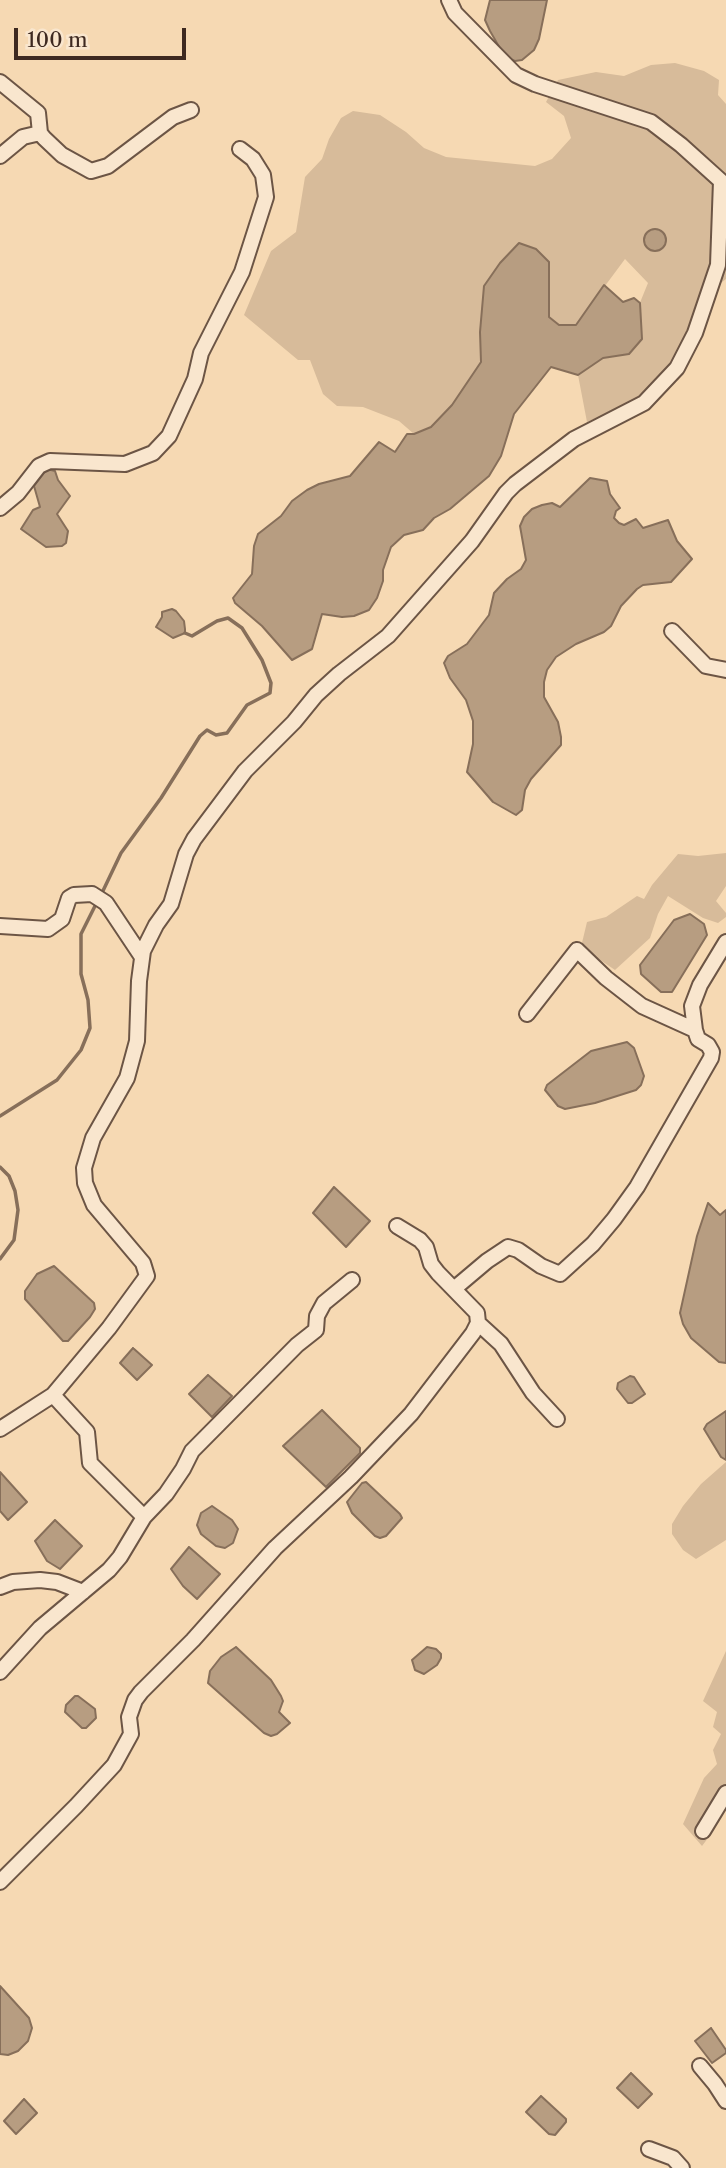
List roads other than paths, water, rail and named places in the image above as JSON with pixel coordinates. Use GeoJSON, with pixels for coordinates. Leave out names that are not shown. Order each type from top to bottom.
{"type":"FeatureCollection","features":[{"type":"Feature","properties":{"kind":"street"},"geometry":{"type":"LineString","coordinates":[[0,1429],[53,1395],[109,1328],[147,1276],[143,1263],[94,1205],[85,1183],[84,1168],[93,1138],[127,1078],[136,1041],[142,957],[148,939],[172,904],[186,854],[194,839],[245,771],[327,684],[388,636],[472,541],[515,484],[574,439],[644,402],[677,368],[695,333],[718,265],[724,177],[651,122],[535,84],[516,75],[455,13],[449,0]]}},
{"type":"Feature","properties":{"kind":"street"},"geometry":{"type":"LineString","coordinates":[[0,82],[38,113],[40,133],[62,155],[80,166],[97,171],[173,117],[191,110]]}},
{"type":"Feature","properties":{"kind":"street"},"geometry":{"type":"LineString","coordinates":[[0,156],[23,137],[40,133]]}},
{"type":"Feature","properties":{"kind":"street"},"geometry":{"type":"LineString","coordinates":[[0,508],[18,493],[39,466],[50,461],[125,464],[153,453],[169,436],[195,379],[201,353],[242,272],[266,197],[263,175],[253,159],[240,149]]}},
{"type":"Feature","properties":{"kind":"street"},"geometry":{"type":"LineString","coordinates":[[672,631],[706,666],[726,670]]}},
{"type":"Feature","properties":{"kind":"street"},"geometry":{"type":"LineString","coordinates":[[0,926],[48,929],[62,919],[69,898],[92,894],[106,903],[142,957]]}},
{"type":"Feature","properties":{"kind":"street"},"geometry":{"type":"LineString","coordinates":[[454,1288],[509,1247],[560,1274],[593,1244],[637,1187],[711,1058],[712,1052],[708,1045],[698,1039],[692,1006],[700,985],[726,942]]}},
{"type":"Feature","properties":{"kind":"street"},"geometry":{"type":"LineString","coordinates":[[527,1014],[577,950],[606,978],[642,1006],[695,1030]]}},
{"type":"Feature","properties":{"kind":"street"},"geometry":{"type":"LineString","coordinates":[[0,1882],[114,1765],[131,1734],[129,1717],[141,1692],[193,1640],[275,1548],[351,1477],[411,1414],[478,1323],[477,1313],[430,1264],[426,1247],[420,1240],[397,1226]]}},
{"type":"Feature","properties":{"kind":"street"},"geometry":{"type":"LineString","coordinates":[[0,1672],[40,1628],[121,1557],[144,1517],[166,1494],[192,1451],[297,1345],[316,1330],[317,1316],[324,1303],[352,1280]]}},
{"type":"Feature","properties":{"kind":"street"},"geometry":{"type":"LineString","coordinates":[[478,1323],[501,1344],[533,1393],[557,1419]]}},
{"type":"Feature","properties":{"kind":"street"},"geometry":{"type":"LineString","coordinates":[[53,1395],[87,1432],[90,1463],[144,1517]]}},
{"type":"Feature","properties":{"kind":"street"},"geometry":{"type":"LineString","coordinates":[[0,1587],[13,1582],[40,1580],[57,1582],[83,1592]]}},
{"type":"Feature","properties":{"kind":"street"},"geometry":{"type":"LineString","coordinates":[[703,1831],[726,1793]]}},
{"type":"Feature","properties":{"kind":"street"},"geometry":{"type":"LineString","coordinates":[[700,2066],[726,2101]]}},
{"type":"Feature","properties":{"kind":"street"},"geometry":{"type":"LineString","coordinates":[[649,2149],[673,2158],[682,2168]]}},
{"type":"Feature","properties":{"kind":"waterway"},"geometry":{"type":"LineString","coordinates":[[101,895],[121,853],[161,798],[200,736],[207,730],[216,735],[227,733],[247,705],[270,693],[271,683],[262,660],[242,628],[228,618],[217,621],[192,636],[185,633]]}},
{"type":"Feature","properties":{"kind":"waterway"},"geometry":{"type":"LineString","coordinates":[[0,1116],[57,1080],[81,1050],[90,1028],[88,1000],[81,974],[81,934],[97,902]]}},
{"type":"Feature","properties":{"kind":"waterway"},"geometry":{"type":"LineString","coordinates":[[0,1167],[9,1176],[18,1210],[14,1240],[0,1259]]}}]}
